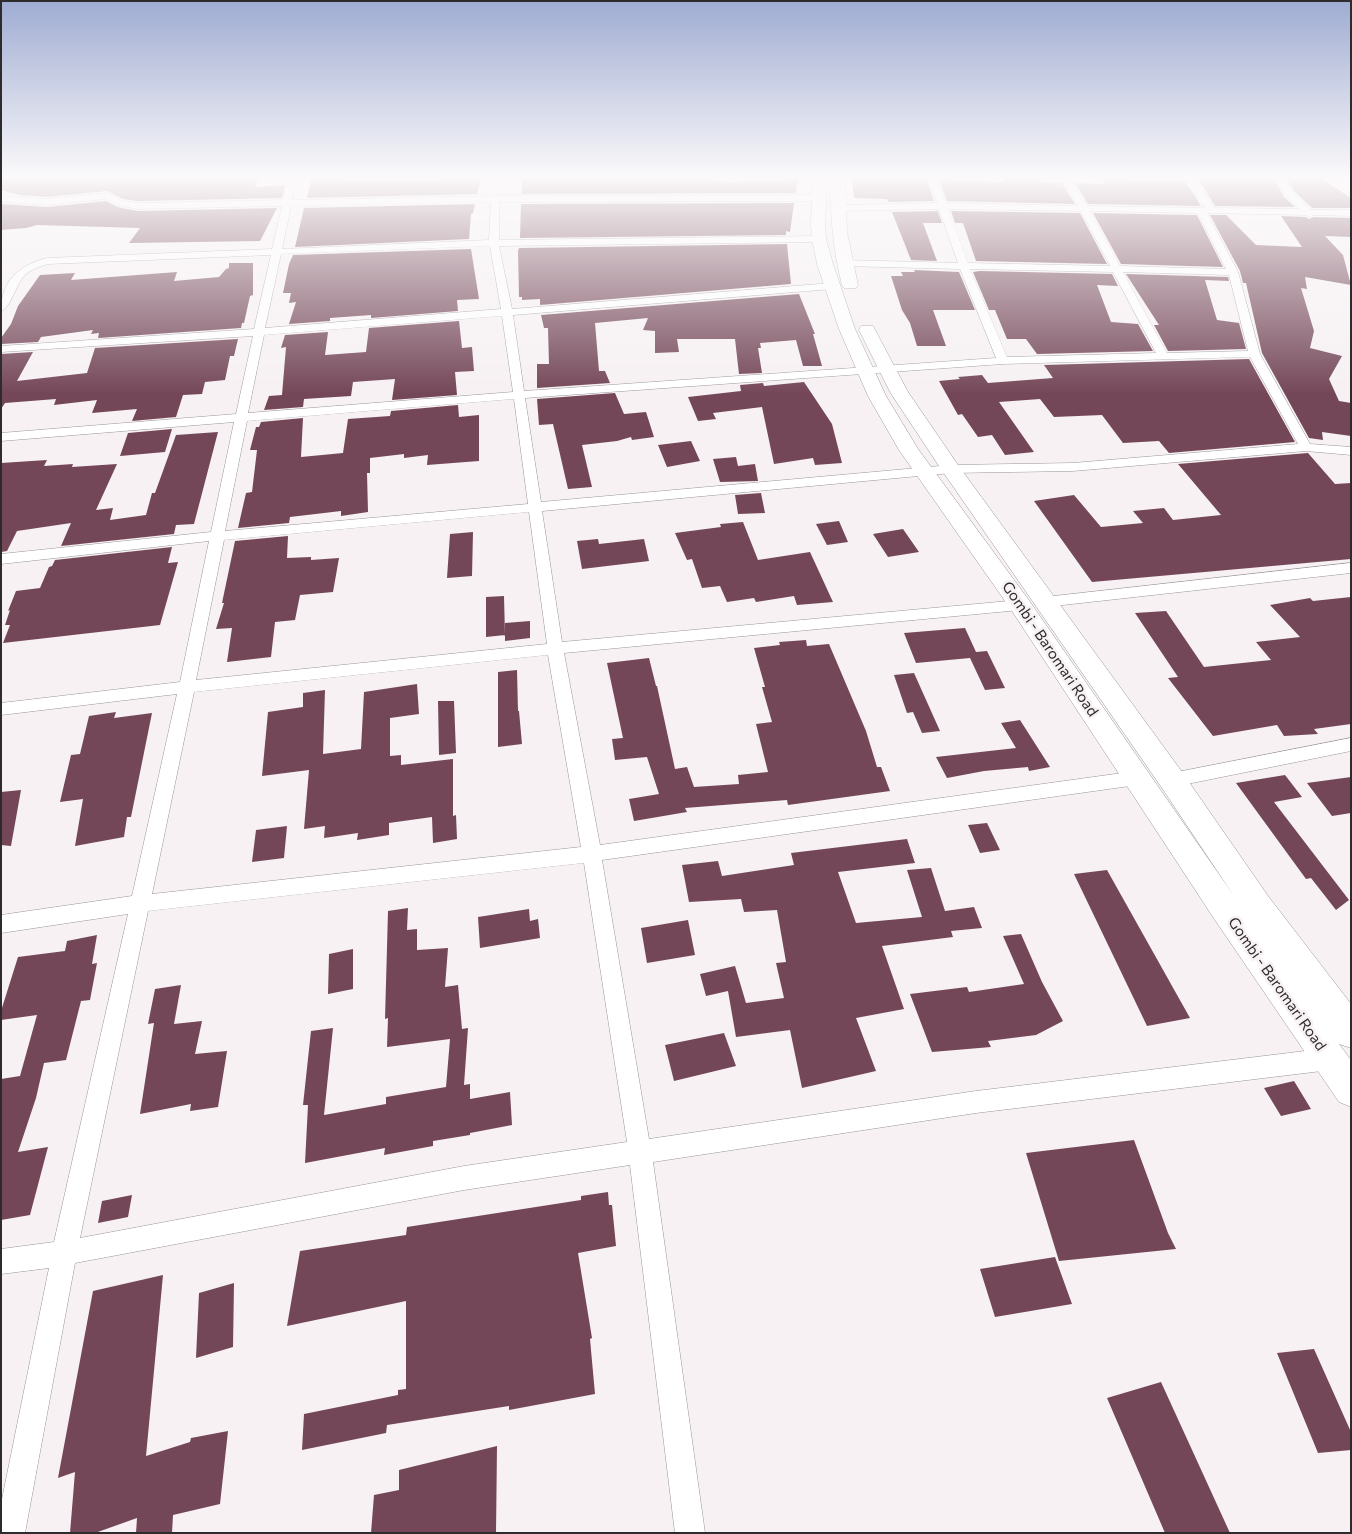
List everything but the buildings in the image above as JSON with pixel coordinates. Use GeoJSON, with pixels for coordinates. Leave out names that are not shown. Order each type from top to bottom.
{"type":"FeatureCollection","features":[{"type":"Feature","properties":{"kind":"main road","name":"Gombi - Baromari Road"},"geometry":{"type":"LineString","coordinates":[[822,251],[847,329],[877,370],[899,392],[951,469],[1172,780],[1257,905],[1347,1019]]}},
{"type":"Feature","properties":{"kind":"main road","name":"Gombi - Baromari Road"},"geometry":{"type":"LineString","coordinates":[[840,251],[877,370],[877,396],[924,472],[1020,604],[1226,910],[1351,1090]]}},
{"type":"Feature","properties":{"kind":"street"},"geometry":{"type":"LineString","coordinates":[[10,1533],[64,1253],[219,536],[275,251]]}},
{"type":"Feature","properties":{"kind":"street"},"geometry":{"type":"LineString","coordinates":[[1,308],[22,271],[31,265],[47,261],[286,251]]}},
{"type":"Feature","properties":{"kind":"street"},"geometry":{"type":"LineString","coordinates":[[496,251],[508,312],[555,647],[592,854],[640,1152],[690,1533]]}},
{"type":"Feature","properties":{"kind":"street"},"geometry":{"type":"LineString","coordinates":[[958,251],[1003,361]]}},
{"type":"Feature","properties":{"kind":"street"},"geometry":{"type":"LineString","coordinates":[[1106,251],[1163,356]]}},
{"type":"Feature","properties":{"kind":"street"},"geometry":{"type":"LineString","coordinates":[[1224,251],[1233,272],[1254,354],[1306,447]]}},
{"type":"Feature","properties":{"kind":"street"},"geometry":{"type":"LineString","coordinates":[[843,263],[1233,272]]}},
{"type":"Feature","properties":{"kind":"street"},"geometry":{"type":"LineString","coordinates":[[1,349],[259,332],[832,286]]}},
{"type":"Feature","properties":{"kind":"street"},"geometry":{"type":"LineString","coordinates":[[1,437],[519,396],[1003,361],[1254,354]]}},
{"type":"Feature","properties":{"kind":"street"},"geometry":{"type":"LineString","coordinates":[[1,559],[219,536],[951,469],[1073,467],[1306,447],[1351,451]]}},
{"type":"Feature","properties":{"kind":"street"},"geometry":{"type":"LineString","coordinates":[[1045,602],[1351,568]]}},
{"type":"Feature","properties":{"kind":"street"},"geometry":{"type":"LineString","coordinates":[[1,710],[187,686],[555,647],[1020,604]]}},
{"type":"Feature","properties":{"kind":"street"},"geometry":{"type":"LineString","coordinates":[[1172,780],[1351,744]]}},
{"type":"Feature","properties":{"kind":"street"},"geometry":{"type":"LineString","coordinates":[[1,924],[138,904],[592,854],[1137,778]]}},
{"type":"Feature","properties":{"kind":"street"},"geometry":{"type":"LineString","coordinates":[[1,1262],[64,1253],[464,1178],[976,1102],[1330,1059]]}}]}
